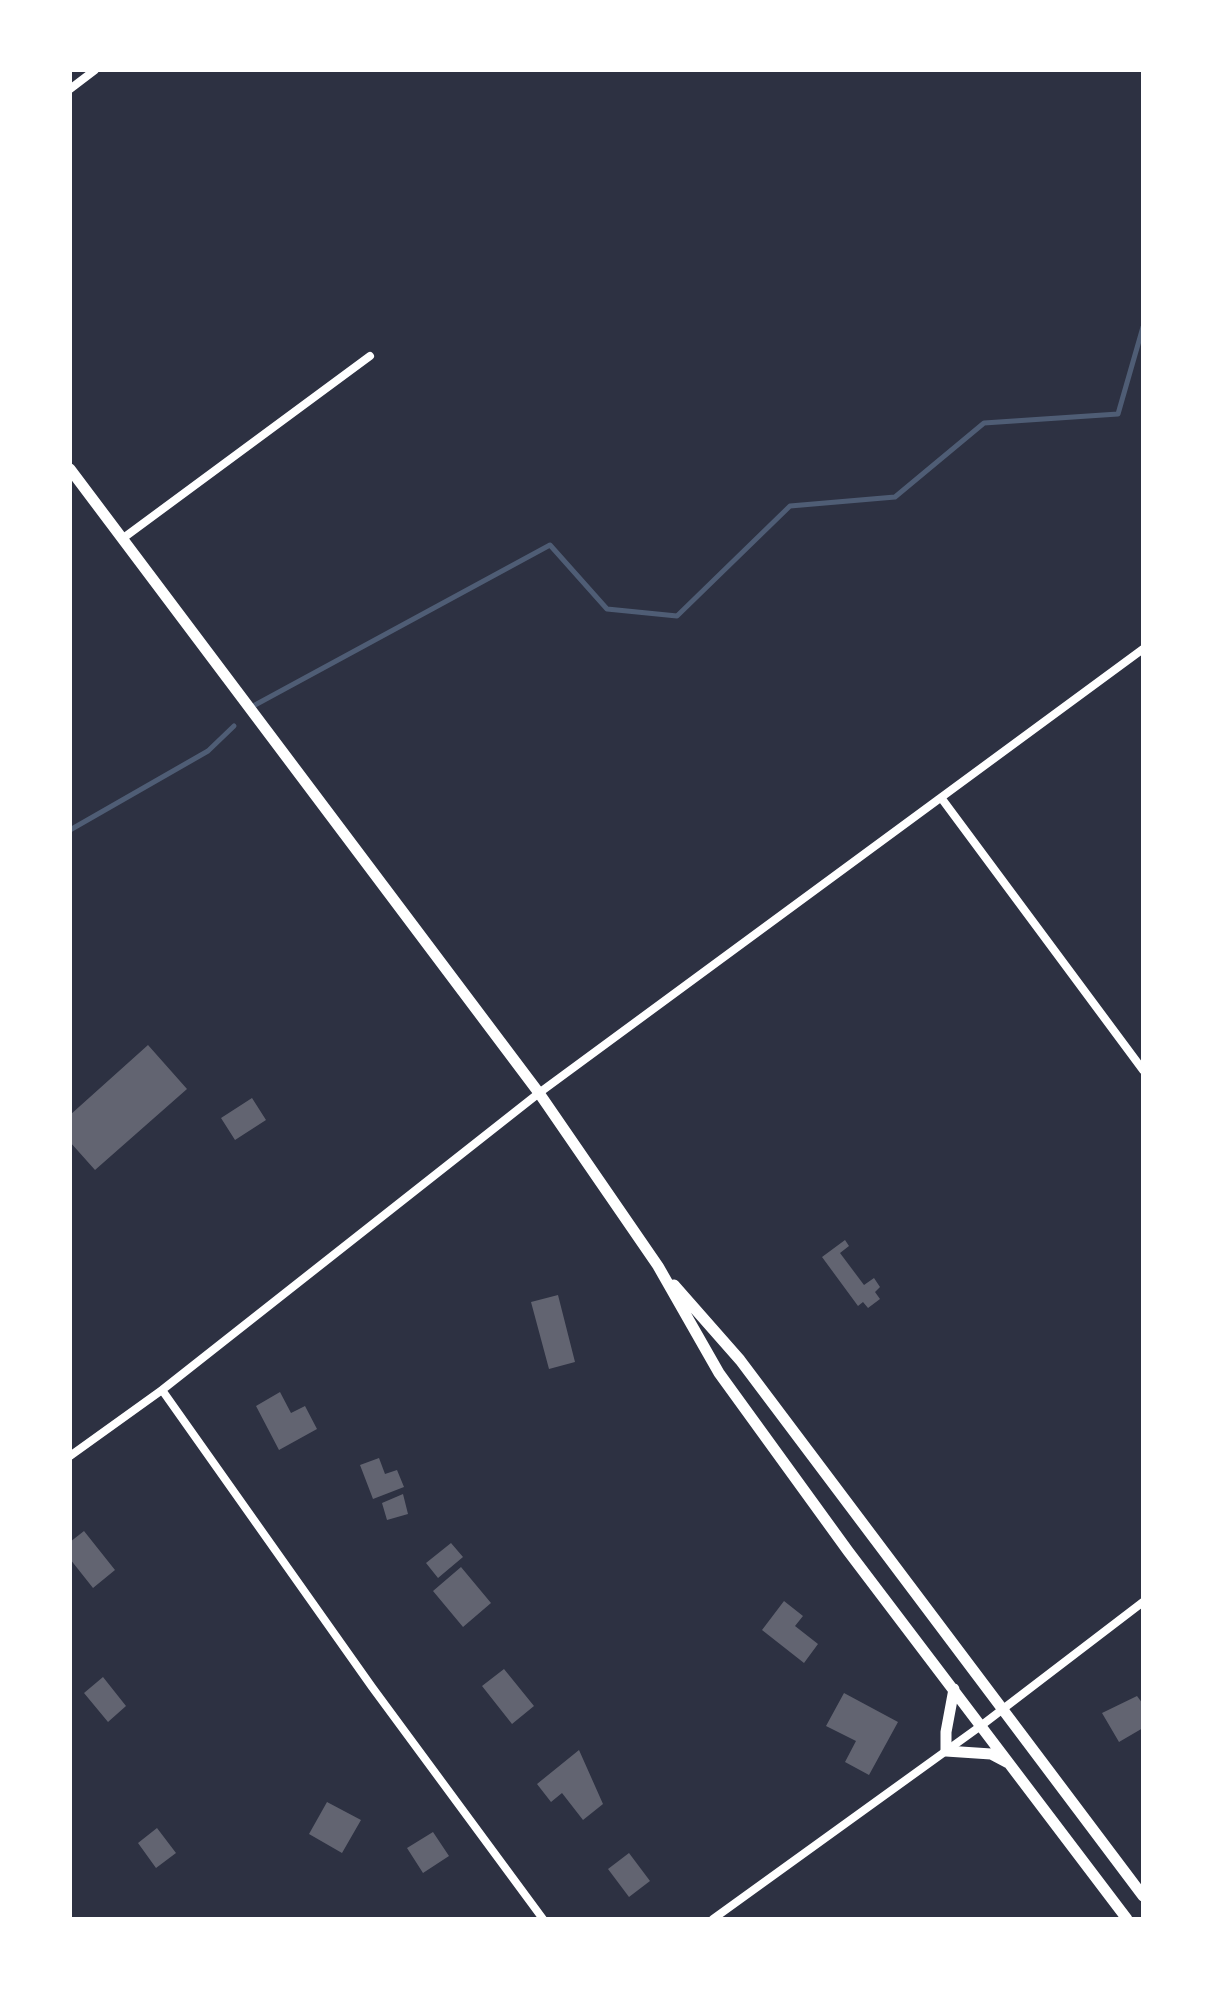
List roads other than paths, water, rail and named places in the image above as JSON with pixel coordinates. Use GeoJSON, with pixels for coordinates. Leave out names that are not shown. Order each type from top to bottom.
{"type":"FeatureCollection","features":[{"type":"Feature","properties":{"kind":"street"},"geometry":{"type":"LineString","coordinates":[[70,89],[95,70]]}},
{"type":"Feature","properties":{"kind":"street"},"geometry":{"type":"LineString","coordinates":[[122,539],[370,356]]}},
{"type":"Feature","properties":{"kind":"street"},"geometry":{"type":"LineString","coordinates":[[72,477],[539,1093],[658,1266],[719,1373],[848,1551],[1127,1919]]}},
{"type":"Feature","properties":{"kind":"street"},"geometry":{"type":"LineString","coordinates":[[70,1456],[162,1390],[539,1093],[1143,649]]}},
{"type":"Feature","properties":{"kind":"street"},"geometry":{"type":"LineString","coordinates":[[942,799],[1143,1070]]}},
{"type":"Feature","properties":{"kind":"street"},"geometry":{"type":"LineString","coordinates":[[658,1266],[740,1360],[1143,1896]]}},
{"type":"Feature","properties":{"kind":"street"},"geometry":{"type":"LineString","coordinates":[[162,1390],[372,1687],[543,1919]]}},
{"type":"Feature","properties":{"kind":"street"},"geometry":{"type":"LineString","coordinates":[[713,1919],[982,1725],[1143,1602]]}},
{"type":"Feature","properties":{"kind":"street"},"geometry":{"type":"LineString","coordinates":[[946,1751],[946,1732],[954,1689]]}},
{"type":"Feature","properties":{"kind":"street"},"geometry":{"type":"LineString","coordinates":[[946,1751],[991,1754],[1011,1764]]}},
{"type":"Feature","properties":{"kind":"waterway"},"geometry":{"type":"LineString","coordinates":[[255,705],[550,545],[607,609],[677,616],[790,506],[895,497],[984,423],[1118,414],[1143,327]]}},
{"type":"Feature","properties":{"kind":"waterway"},"geometry":{"type":"LineString","coordinates":[[70,830],[208,751],[234,726]]}}]}
